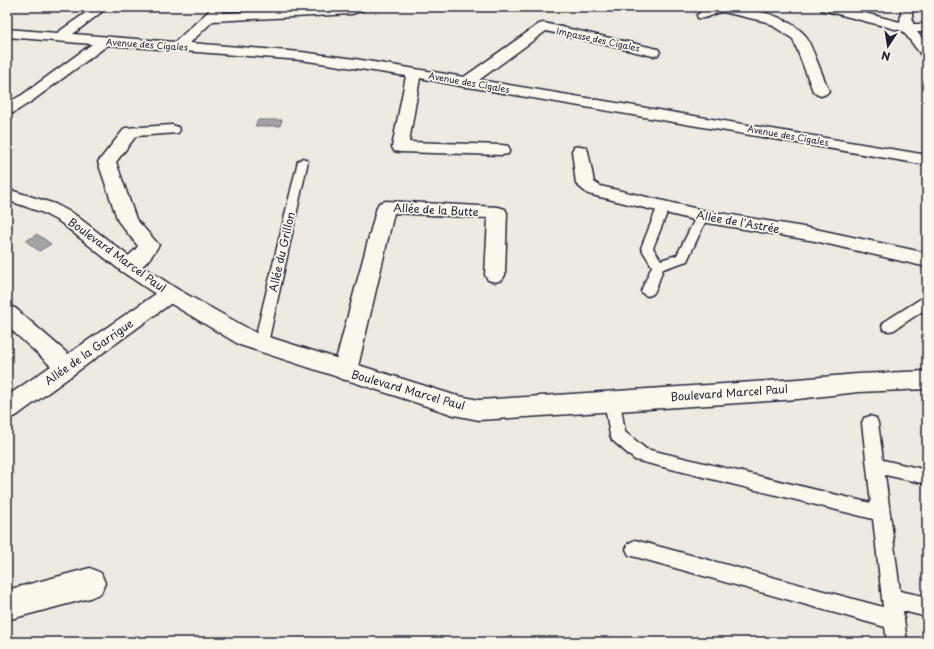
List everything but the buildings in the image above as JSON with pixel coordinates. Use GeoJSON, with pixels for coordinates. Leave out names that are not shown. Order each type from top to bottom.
{"type":"FeatureCollection","features":[{"type":"Feature","properties":{"kind":"street"},"geometry":{"type":"LineString","coordinates":[[59,38],[102,7]]}},
{"type":"Feature","properties":{"kind":"street"},"geometry":{"type":"LineString","coordinates":[[178,47],[220,7]]}},
{"type":"Feature","properties":{"kind":"street"},"geometry":{"type":"LineString","coordinates":[[209,17],[315,13],[352,10],[360,7]]}},
{"type":"Feature","properties":{"kind":"street"},"geometry":{"type":"LineString","coordinates":[[826,7],[907,28],[927,28]]}},
{"type":"Feature","properties":{"kind":"street"},"geometry":{"type":"LineString","coordinates":[[908,7],[905,15],[907,28],[927,53]]}},
{"type":"Feature","properties":{"kind":"street"},"geometry":{"type":"LineString","coordinates":[[703,15],[715,8],[723,8],[771,19],[799,37],[820,91]]}},
{"type":"Feature","properties":{"kind":"street"},"geometry":{"type":"LineString","coordinates":[[771,19],[783,10]]}},
{"type":"Feature","properties":{"kind":"street","name":"Impasse des Cigales"},"geometry":{"type":"LineString","coordinates":[[465,83],[544,28],[653,52]]}},
{"type":"Feature","properties":{"kind":"street","name":"Avenue des Cigales"},"geometry":{"type":"LineString","coordinates":[[7,34],[301,56],[355,63],[465,83],[927,160]]}},
{"type":"Feature","properties":{"kind":"street"},"geometry":{"type":"LineString","coordinates":[[7,110],[27,98],[103,42]]}},
{"type":"Feature","properties":{"kind":"street"},"geometry":{"type":"LineString","coordinates":[[414,74],[400,147],[502,150]]}},
{"type":"Feature","properties":{"kind":"street"},"geometry":{"type":"LineString","coordinates":[[128,266],[140,258],[149,244],[127,221],[108,162],[131,130],[172,130]]}},
{"type":"Feature","properties":{"kind":"street","name":"Allée de l'Astrée"},"geometry":{"type":"LineString","coordinates":[[580,151],[585,184],[594,190],[663,208],[816,235],[927,260]]}},
{"type":"Feature","properties":{"kind":"street","name":"Boulevard Marcel Paul"},"geometry":{"type":"LineString","coordinates":[[7,194],[48,208],[67,218],[128,266],[170,294],[248,339],[345,372],[454,405],[479,410],[798,389],[858,383],[927,380]]}},
{"type":"Feature","properties":{"kind":"street","name":"Allée de la Butte"},"geometry":{"type":"LineString","coordinates":[[345,372],[386,207],[498,213],[495,275]]}},
{"type":"Feature","properties":{"kind":"street","name":"Allée de la Garrigue"},"geometry":{"type":"LineString","coordinates":[[7,409],[170,294]]}},
{"type":"Feature","properties":{"kind":"street"},"geometry":{"type":"LineString","coordinates":[[7,314],[67,367]]}},
{"type":"Feature","properties":{"kind":"street"},"geometry":{"type":"LineString","coordinates":[[7,605],[90,583]]}},
{"type":"Feature","properties":{"kind":"lane","name":"Allée du Grillon"},"geometry":{"type":"LineString","coordinates":[[261,343],[303,161]]}},
{"type":"Feature","properties":{"kind":"lane"},"geometry":{"type":"LineString","coordinates":[[658,266],[647,248],[663,208]]}},
{"type":"Feature","properties":{"kind":"lane"},"geometry":{"type":"LineString","coordinates":[[648,291],[658,266],[682,258],[702,216]]}},
{"type":"Feature","properties":{"kind":"lane"},"geometry":{"type":"LineString","coordinates":[[889,326],[927,302]]}},
{"type":"Feature","properties":{"kind":"lane"},"geometry":{"type":"LineString","coordinates":[[612,401],[618,435],[641,455],[880,513]]}},
{"type":"Feature","properties":{"kind":"lane"},"geometry":{"type":"LineString","coordinates":[[870,424],[897,642]]}},
{"type":"Feature","properties":{"kind":"lane"},"geometry":{"type":"LineString","coordinates":[[875,465],[927,477]]}},
{"type":"Feature","properties":{"kind":"lane"},"geometry":{"type":"LineString","coordinates":[[635,549],[894,620]]}},
{"type":"Feature","properties":{"kind":"lane"},"geometry":{"type":"LineString","coordinates":[[892,598],[927,607]]}},
{"type":"Feature","properties":{"kind":"shaded area"},"geometry":{"type":"Polygon","coordinates":[[[258,120],[282,120],[280,126],[255,126],[258,120]]]}},
{"type":"Feature","properties":{"kind":"shaded area"},"geometry":{"type":"Polygon","coordinates":[[[37,234],[51,244],[39,251],[26,241],[37,234]]]}}]}
